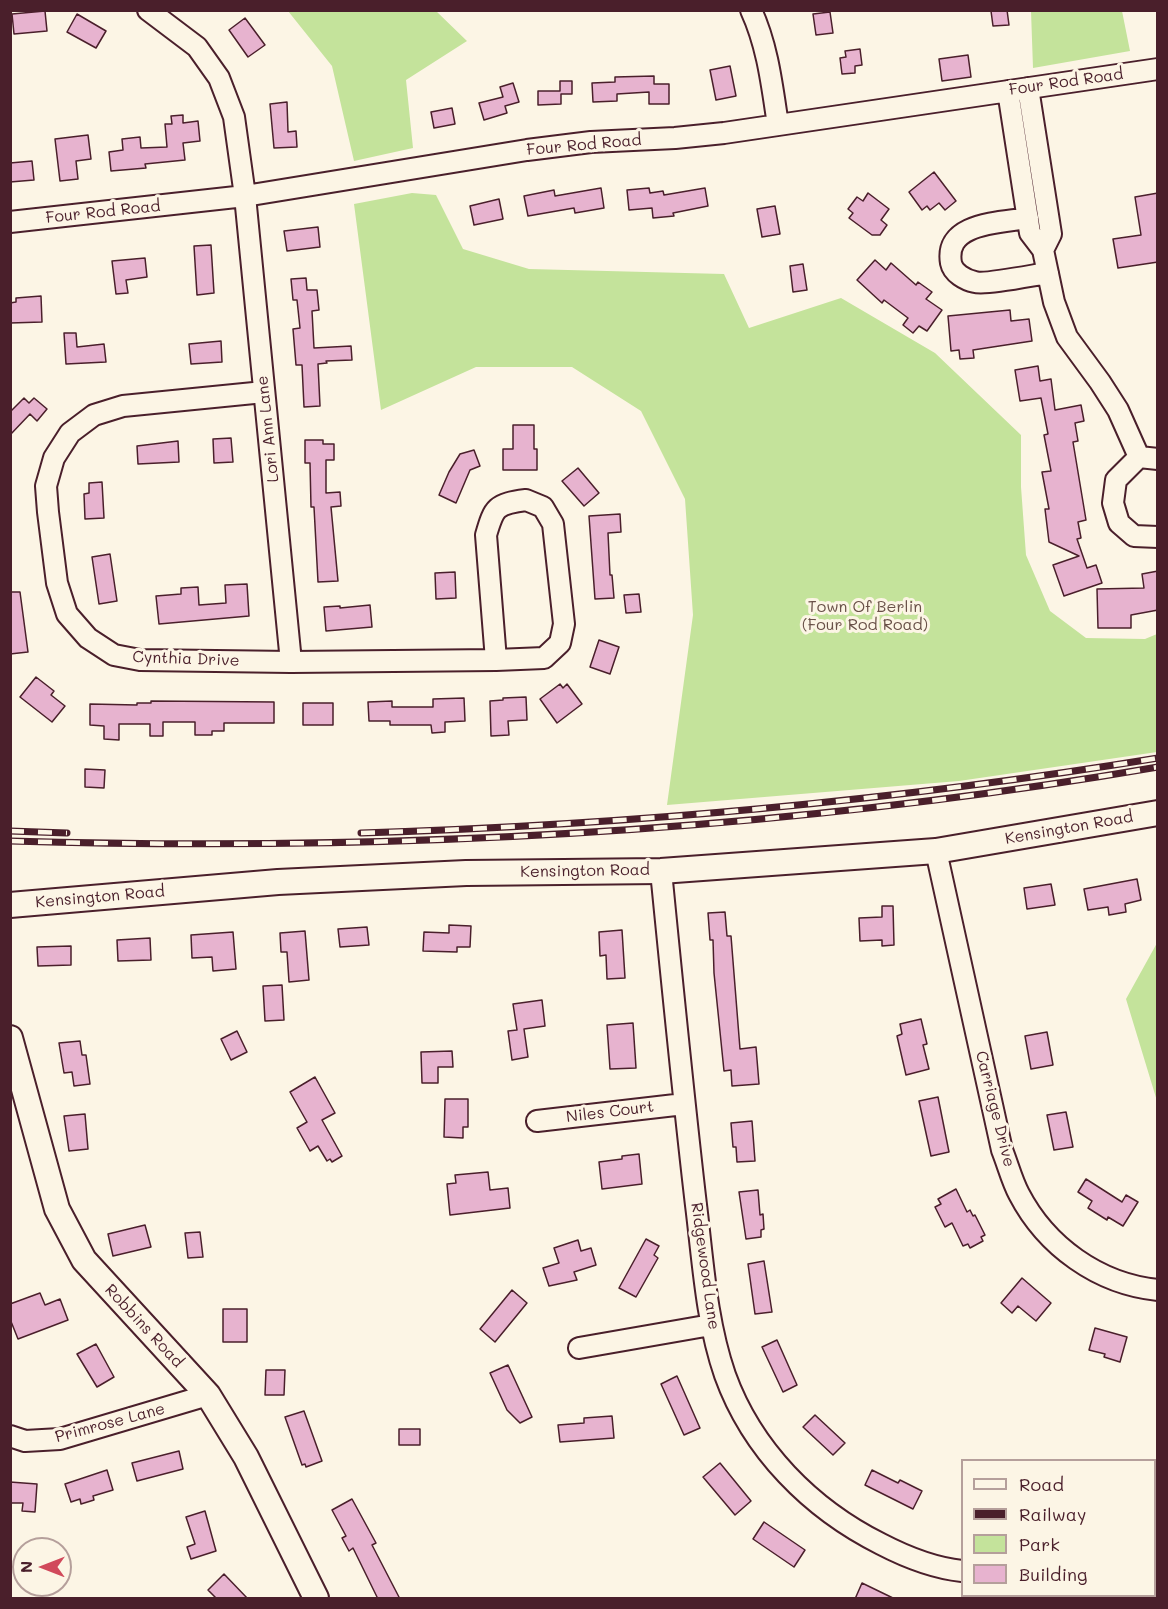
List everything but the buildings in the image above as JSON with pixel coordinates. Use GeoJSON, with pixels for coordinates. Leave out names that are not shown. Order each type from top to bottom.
{"type":"FeatureCollection","features":[{"type":"Feature","properties":{"kind":"street","name":"Lori Ann Lane"},"geometry":{"type":"LineString","coordinates":[[148,10],[197,46],[219,78],[234,117],[245,196],[291,662]]}},
{"type":"Feature","properties":{"kind":"street"},"geometry":{"type":"LineString","coordinates":[[751,10],[758,25],[770,69],[778,125]]}},
{"type":"Feature","properties":{"kind":"street","name":"Four Rod Road"},"geometry":{"type":"LineString","coordinates":[[10,222],[245,196],[527,150],[591,142],[684,137],[778,125],[1158,69]]}},
{"type":"Feature","properties":{"kind":"street"},"geometry":{"type":"LineString","coordinates":[[1028,88],[1051,234],[1043,250]]}},
{"type":"Feature","properties":{"kind":"street"},"geometry":{"type":"LineString","coordinates":[[1008,91],[1030,233],[1043,250],[1054,302],[1067,337],[1101,382],[1148,458],[1116,480],[1113,503],[1119,523],[1134,536],[1158,537]]}},
{"type":"Feature","properties":{"kind":"street"},"geometry":{"type":"LineString","coordinates":[[1028,218],[977,227],[960,234],[950,249],[951,266],[961,277],[976,283],[1048,273]]}},
{"type":"Feature","properties":{"kind":"street","name":"Cynthia Drive"},"geometry":{"type":"LineString","coordinates":[[264,392],[123,406],[94,415],[70,433],[54,458],[46,486],[57,583],[67,614],[88,638],[114,655],[140,660],[291,662],[496,660],[544,658],[560,643],[564,624],[553,524],[543,507],[526,500],[505,503],[492,516],[486,535],[496,660]]}},
{"type":"Feature","properties":{"kind":"street","name":"Kensington Road"},"geometry":{"type":"LineString","coordinates":[[10,905],[278,882],[466,873],[661,871],[936,851],[1158,813]]}},
{"type":"Feature","properties":{"kind":"street","name":"Carriage Drive"},"geometry":{"type":"LineString","coordinates":[[936,851],[1002,1150],[1018,1193],[1040,1227],[1069,1256],[1102,1275],[1147,1289],[1158,1290]]}},
{"type":"Feature","properties":{"kind":"street","name":"Ridgewood Lane"},"geometry":{"type":"LineString","coordinates":[[661,871],[684,1104],[711,1325],[725,1376],[748,1422],[778,1467],[819,1506],[859,1533],[909,1558],[961,1570]]}},
{"type":"Feature","properties":{"kind":"street","name":"Robbins Road"},"geometry":{"type":"LineString","coordinates":[[10,1038],[57,1209],[84,1260],[208,1395],[246,1457],[316,1599]]}},
{"type":"Feature","properties":{"kind":"street","name":"Niles Court"},"geometry":{"type":"LineString","coordinates":[[537,1121],[684,1104]]}},
{"type":"Feature","properties":{"kind":"street"},"geometry":{"type":"LineString","coordinates":[[579,1348],[711,1325]]}},
{"type":"Feature","properties":{"kind":"street","name":"Primrose Lane"},"geometry":{"type":"LineString","coordinates":[[10,1436],[25,1441],[60,1439],[208,1395]]}},
{"type":"Feature","properties":{"kind":"green space"},"geometry":{"type":"Polygon","coordinates":[[[288,11],[436,11],[467,41],[406,80],[413,148],[354,161],[332,66],[288,11]]]}},
{"type":"Feature","properties":{"kind":"green space"},"geometry":{"type":"Polygon","coordinates":[[[1031,11],[1122,11],[1130,51],[1033,68],[1031,11]]]}},
{"type":"Feature","properties":{"kind":"green space","name":"Town Of Berlin (Four Rod Road)"},"geometry":{"type":"Polygon","coordinates":[[[412,193],[436,195],[463,249],[529,269],[724,274],[749,328],[841,298],[935,353],[1021,435],[1021,487],[1026,555],[1050,611],[1086,638],[1145,639],[1157,634],[1157,752],[959,781],[667,805],[693,615],[685,499],[641,411],[572,367],[476,367],[381,410],[354,204],[412,193]]]}},
{"type":"Feature","properties":{"kind":"green space"},"geometry":{"type":"Polygon","coordinates":[[[1157,943],[1157,1101],[1126,999],[1157,943]]]}},
{"type":"Feature","properties":{"kind":"railway"},"geometry":{"type":"LineString","coordinates":[[361,833],[561,824],[761,809],[960,787],[1158,758]]}},
{"type":"Feature","properties":{"kind":"railway"},"geometry":{"type":"LineString","coordinates":[[10,841],[154,844],[298,843],[442,840],[586,832],[729,822],[873,808],[1158,767]]}},
{"type":"Feature","properties":{"kind":"railway"},"geometry":{"type":"LineString","coordinates":[[10,831],[67,833]]}}]}
